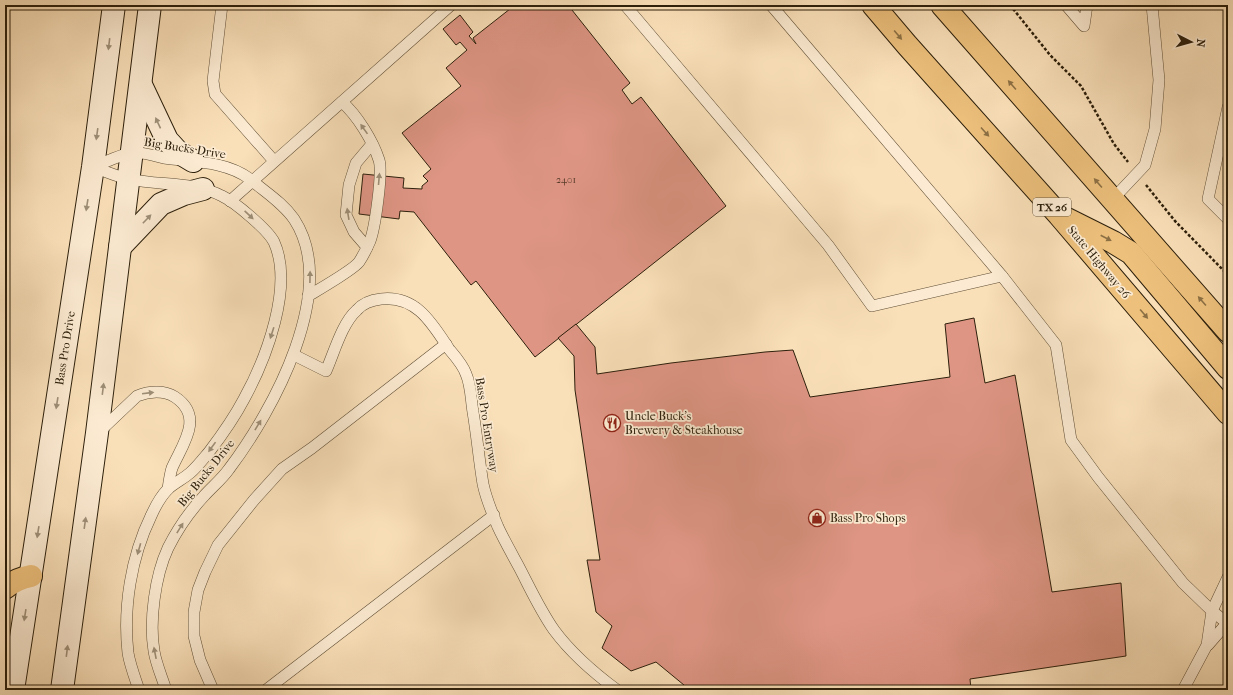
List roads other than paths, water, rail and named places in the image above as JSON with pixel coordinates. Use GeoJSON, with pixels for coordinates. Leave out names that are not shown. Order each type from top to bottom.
{"type":"FeatureCollection","features":[{"type":"Feature","properties":{"kind":"main road","name":"Bass Pro Drive"},"geometry":{"type":"LineString","coordinates":[[13,690],[93,167],[114,5]]}},
{"type":"Feature","properties":{"kind":"main road"},"geometry":{"type":"LineString","coordinates":[[62,690],[97,434],[150,5]]}},
{"type":"Feature","properties":{"kind":"main road","name":"State Highway 26"},"geometry":{"type":"LineString","coordinates":[[873,5],[1059,215],[1228,413]]}},
{"type":"Feature","properties":{"kind":"main road"},"geometry":{"type":"LineString","coordinates":[[942,5],[1228,331]]}},
{"type":"Feature","properties":{"kind":"main road"},"geometry":{"type":"LineString","coordinates":[[141,85],[167,140],[178,152],[193,161]]}},
{"type":"Feature","properties":{"kind":"main road"},"geometry":{"type":"LineString","coordinates":[[120,247],[161,204],[203,188]]}},
{"type":"Feature","properties":{"kind":"main road"},"geometry":{"type":"LineString","coordinates":[[1059,215],[1113,242],[1131,254],[1228,368]]}},
{"type":"Feature","properties":{"kind":"main road"},"geometry":{"type":"LineString","coordinates":[[5,588],[20,578],[31,576]]}},
{"type":"Feature","properties":{"kind":"lane"},"geometry":{"type":"LineString","coordinates":[[222,5],[213,81],[215,94],[274,161]]}},
{"type":"Feature","properties":{"kind":"lane"},"geometry":{"type":"LineString","coordinates":[[230,201],[451,5]]}},
{"type":"Feature","properties":{"kind":"lane"},"geometry":{"type":"LineString","coordinates":[[625,5],[828,245],[872,306],[1002,276]]}},
{"type":"Feature","properties":{"kind":"lane"},"geometry":{"type":"LineString","coordinates":[[771,5],[1002,276],[1056,345],[1071,440],[1098,477],[1183,583],[1212,611],[1227,622],[1208,645],[1183,690]]}},
{"type":"Feature","properties":{"kind":"lane"},"geometry":{"type":"LineString","coordinates":[[1066,5],[1084,26],[1087,5]]}},
{"type":"Feature","properties":{"kind":"lane"},"geometry":{"type":"LineString","coordinates":[[1113,199],[1146,165],[1155,129],[1159,80],[1152,5]]}},
{"type":"Feature","properties":{"kind":"lane"},"geometry":{"type":"LineString","coordinates":[[308,296],[358,264],[370,241],[376,216],[380,161],[368,135],[348,107],[342,102]]}},
{"type":"Feature","properties":{"kind":"lane"},"geometry":{"type":"LineString","coordinates":[[1228,107],[1208,199],[1228,219]]}},
{"type":"Feature","properties":{"kind":"lane"},"geometry":{"type":"LineString","coordinates":[[367,247],[354,232],[346,215],[349,185],[356,163],[372,144]]}},
{"type":"Feature","properties":{"kind":"lane","name":"Big Bucks Drive"},"geometry":{"type":"LineString","coordinates":[[93,167],[132,152],[227,167],[245,176],[274,197],[284,207],[302,233],[310,260],[311,279],[294,355],[275,396],[242,450],[221,480],[190,512],[166,553],[160,570],[152,624],[154,650],[159,671],[166,690]]}},
{"type":"Feature","properties":{"kind":"lane","name":"Big Bucks Drive"},"geometry":{"type":"LineString","coordinates":[[93,167],[129,179],[203,188],[223,196],[247,213],[270,234],[280,257],[282,272],[281,290],[275,323],[258,370],[245,398],[209,452],[191,472],[168,489],[158,502],[144,531],[131,577],[127,615],[128,654],[139,690]]}},
{"type":"Feature","properties":{"kind":"lane","name":"Bass Pro Entryway"},"geometry":{"type":"LineString","coordinates":[[294,355],[326,371],[351,315],[365,303],[376,299],[389,298],[401,300],[415,306],[433,325],[466,373],[475,421],[483,485],[498,526],[528,586],[554,630],[584,662],[617,690]]}},
{"type":"Feature","properties":{"kind":"lane"},"geometry":{"type":"LineString","coordinates":[[213,690],[200,660],[194,636],[194,612],[198,590],[218,545],[254,500],[282,469],[312,448],[446,344]]}},
{"type":"Feature","properties":{"kind":"lane"},"geometry":{"type":"LineString","coordinates":[[97,434],[137,396],[144,393],[161,392],[180,400],[189,417],[189,431],[172,469],[168,489]]}},
{"type":"Feature","properties":{"kind":"lane"},"geometry":{"type":"LineString","coordinates":[[266,690],[494,515]]}},
{"type":"Feature","properties":{"kind":"lane"},"geometry":{"type":"LineString","coordinates":[[1208,645],[1212,611],[1228,577]]}},
{"type":"Feature","properties":{"kind":"place","name":"Uncle Buck's Brewery & Steakhouse"},"geometry":{"type":"Point","coordinates":[612,423]}},
{"type":"Feature","properties":{"kind":"place","name":"Bass Pro Shops"},"geometry":{"type":"Point","coordinates":[817,518]}}]}
